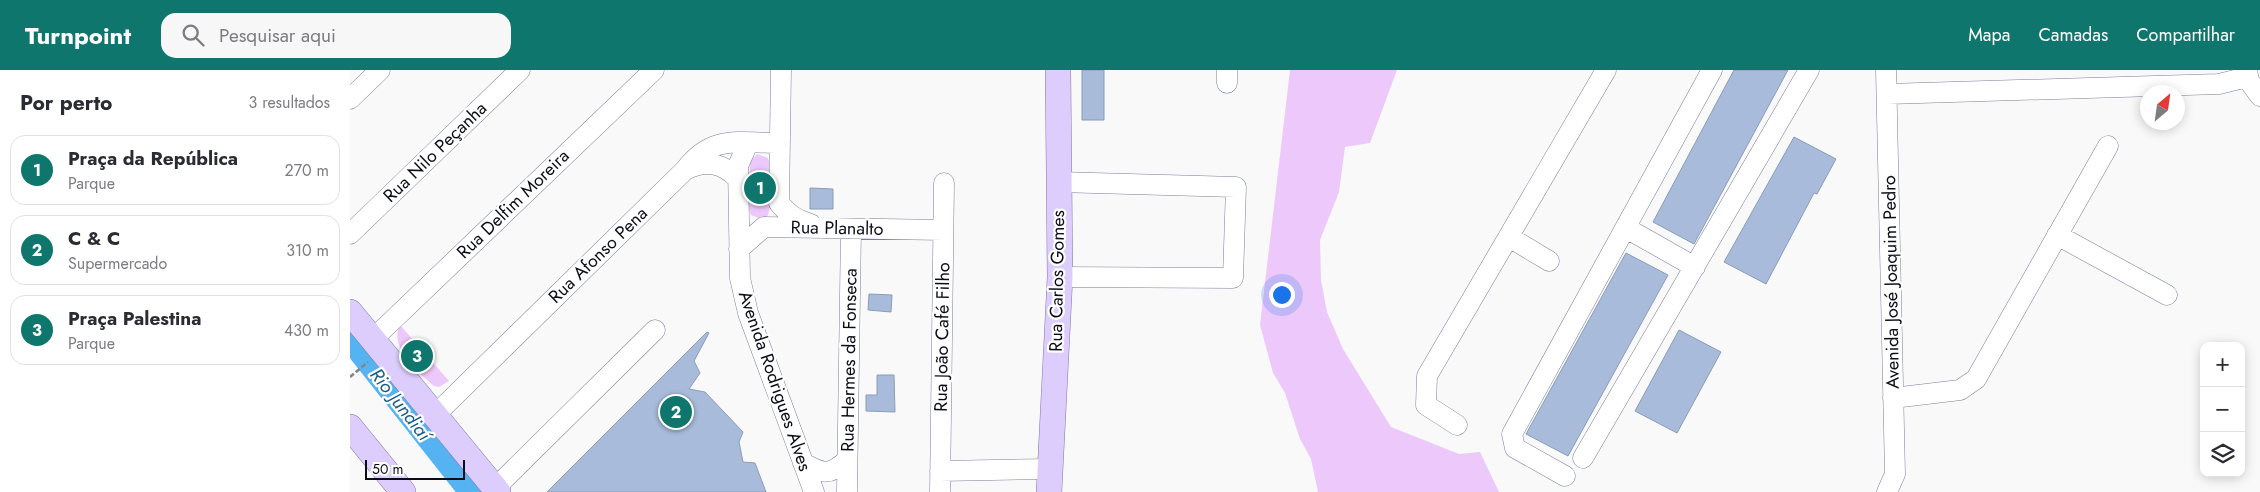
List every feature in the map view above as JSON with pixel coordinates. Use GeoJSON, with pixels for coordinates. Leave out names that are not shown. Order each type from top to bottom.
{"type":"FeatureCollection","features":[{"type":"Feature","properties":{"kind":"main road","name":"Rua Carlos Gomes"},"geometry":{"type":"LineString","coordinates":[[1049,480],[1060,277],[1058,70]]}},
{"type":"Feature","properties":{"kind":"main road"},"geometry":{"type":"LineString","coordinates":[[350,312],[373,349],[436,414],[497,490]]}},
{"type":"Feature","properties":{"kind":"main road"},"geometry":{"type":"LineString","coordinates":[[350,426],[403,492]]}},
{"type":"Feature","properties":{"kind":"street"},"geometry":{"type":"LineString","coordinates":[[350,100],[380,70]]}},
{"type":"Feature","properties":{"kind":"street","name":"Rua Nilo Peçanha"},"geometry":{"type":"LineString","coordinates":[[350,234],[520,70]]}},
{"type":"Feature","properties":{"kind":"street","name":"Rua Delfim Moreira"},"geometry":{"type":"LineString","coordinates":[[373,349],[654,70]]}},
{"type":"Feature","properties":{"kind":"street"},"geometry":{"type":"LineString","coordinates":[[739,249],[764,227],[773,222],[778,213],[780,70]]}},
{"type":"Feature","properties":{"kind":"street"},"geometry":{"type":"LineString","coordinates":[[1457,425],[1426,405],[1428,376],[1606,70]]}},
{"type":"Feature","properties":{"kind":"street"},"geometry":{"type":"LineString","coordinates":[[1565,476],[1515,448],[1512,434],[1712,70]]}},
{"type":"Feature","properties":{"kind":"street"},"geometry":{"type":"LineString","coordinates":[[1584,458],[1809,70]]}},
{"type":"Feature","properties":{"kind":"street","name":"Avenida José Joaquim Pedro"},"geometry":{"type":"LineString","coordinates":[[1886,70],[1895,474],[1887,492]]}},
{"type":"Feature","properties":{"kind":"street"},"geometry":{"type":"LineString","coordinates":[[1886,94],[2219,84],[2247,73],[2251,86],[2260,96]]}},
{"type":"Feature","properties":{"kind":"street","name":"Rua Afonso Pena"},"geometry":{"type":"LineString","coordinates":[[436,414],[705,149],[719,143],[733,141],[779,143]]}},
{"type":"Feature","properties":{"kind":"street","name":"Avenida Rodrigues Alves"},"geometry":{"type":"LineString","coordinates":[[748,143],[741,155],[738,179],[740,278],[748,313],[814,492]]}},
{"type":"Feature","properties":{"kind":"street"},"geometry":{"type":"LineString","coordinates":[[1893,398],[1960,390],[1976,379],[2108,146]]}},
{"type":"Feature","properties":{"kind":"street"},"geometry":{"type":"LineString","coordinates":[[685,170],[695,164],[707,163],[730,170],[738,179]]}},
{"type":"Feature","properties":{"kind":"street"},"geometry":{"type":"LineString","coordinates":[[1058,182],[1236,187],[1233,278],[1060,277]]}},
{"type":"Feature","properties":{"kind":"street","name":"Rua João Café Filho"},"geometry":{"type":"LineString","coordinates":[[940,492],[944,183]]}},
{"type":"Feature","properties":{"kind":"street"},"geometry":{"type":"LineString","coordinates":[[779,203],[787,213],[798,220],[824,228]]}},
{"type":"Feature","properties":{"kind":"street","name":"Rua Planalto"},"geometry":{"type":"LineString","coordinates":[[739,214],[744,222],[754,227],[943,230]]}},
{"type":"Feature","properties":{"kind":"street"},"geometry":{"type":"LineString","coordinates":[[1626,228],[1695,267]]}},
{"type":"Feature","properties":{"kind":"street","name":"Rua Hermes da Fonseca"},"geometry":{"type":"LineString","coordinates":[[847,492],[851,229]]}},
{"type":"Feature","properties":{"kind":"street"},"geometry":{"type":"LineString","coordinates":[[2058,235],[2167,296]]}},
{"type":"Feature","properties":{"kind":"street"},"geometry":{"type":"LineString","coordinates":[[1508,237],[1548,261]]}},
{"type":"Feature","properties":{"kind":"street"},"geometry":{"type":"LineString","coordinates":[[497,490],[655,330]]}},
{"type":"Feature","properties":{"kind":"street"},"geometry":{"type":"LineString","coordinates":[[803,463],[817,470],[829,472],[838,469],[847,460]]}},
{"type":"Feature","properties":{"kind":"street"},"geometry":{"type":"LineString","coordinates":[[940,471],[1049,480]]}},
{"type":"Feature","properties":{"kind":"path"},"geometry":{"type":"LineString","coordinates":[[350,377],[373,349]]}},
{"type":"Feature","properties":{"kind":"shaded area"},"geometry":{"type":"Polygon","coordinates":[[[1290,70],[1397,70],[1370,143],[1345,147],[1339,192],[1320,240],[1321,280],[1327,312],[1343,349],[1391,427],[1459,454],[1480,452],[1499,492],[1318,492],[1311,459],[1300,439],[1285,393],[1273,373],[1260,325],[1290,70]]]}},
{"type":"Feature","properties":{"kind":"shaded area"},"geometry":{"type":"Polygon","coordinates":[[[757,154],[768,158],[771,179],[769,213],[766,218],[761,219],[751,215],[749,209],[750,161],[757,154]]]}},
{"type":"Feature","properties":{"kind":"shaded area"},"geometry":{"type":"Polygon","coordinates":[[[400,325],[449,381],[439,387],[434,386],[413,367],[398,342],[397,333],[400,325]]]}},
{"type":"Feature","properties":{"kind":"building"},"geometry":{"type":"Polygon","coordinates":[[[1082,70],[1104,70],[1104,120],[1082,120],[1082,70]]]}},
{"type":"Feature","properties":{"kind":"building"},"geometry":{"type":"Polygon","coordinates":[[[1734,70],[1788,70],[1694,244],[1653,222],[1734,70]]]}},
{"type":"Feature","properties":{"kind":"building"},"geometry":{"type":"Polygon","coordinates":[[[1794,137],[1836,159],[1817,194],[1814,193],[1766,284],[1724,262],[1794,137]]]}},
{"type":"Feature","properties":{"kind":"building"},"geometry":{"type":"Polygon","coordinates":[[[810,188],[833,189],[833,209],[810,209],[810,188]]]}},
{"type":"Feature","properties":{"kind":"building"},"geometry":{"type":"Polygon","coordinates":[[[1626,253],[1668,275],[1568,456],[1526,434],[1626,253]]]}},
{"type":"Feature","properties":{"kind":"building"},"geometry":{"type":"Polygon","coordinates":[[[869,294],[892,295],[891,312],[868,310],[869,294]]]}},
{"type":"Feature","properties":{"kind":"building"},"geometry":{"type":"Polygon","coordinates":[[[1679,330],[1721,352],[1677,433],[1635,411],[1679,330]]]}},
{"type":"Feature","properties":{"kind":"building"},"geometry":{"type":"Polygon","coordinates":[[[707,332],[709,333],[694,361],[700,373],[689,389],[705,392],[743,432],[739,442],[743,462],[755,463],[766,492],[547,492],[707,332]]]}},
{"type":"Feature","properties":{"kind":"building"},"geometry":{"type":"Polygon","coordinates":[[[877,375],[894,375],[895,412],[866,411],[866,395],[877,395],[877,375]]]}},
{"type":"Feature","properties":{"kind":"waterway","name":"Rio Jundiaí"},"geometry":{"type":"LineString","coordinates":[[350,339],[471,492]]}},
{"type":"Feature","properties":{"kind":"place","name":"Praça da República"},"geometry":{"type":"Point","coordinates":[760,188]}},
{"type":"Feature","properties":{"kind":"place","name":"Praça Palestina"},"geometry":{"type":"Point","coordinates":[417,356]}},
{"type":"Feature","properties":{"kind":"place","name":"C & C"},"geometry":{"type":"Point","coordinates":[676,412]}}]}
